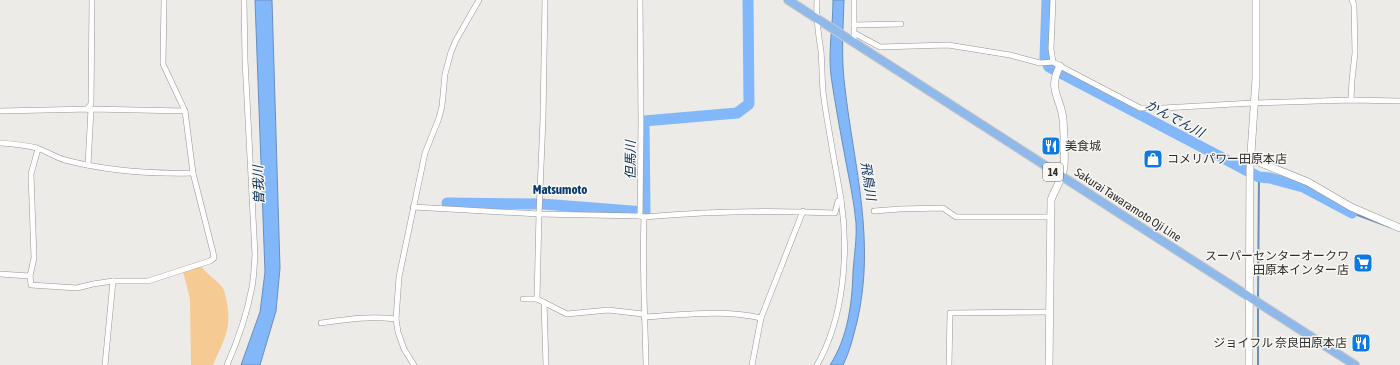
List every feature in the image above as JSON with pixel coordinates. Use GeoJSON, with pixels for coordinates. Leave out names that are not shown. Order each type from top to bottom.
{"type":"FeatureCollection","features":[{"type":"Feature","properties":{"kind":"main road","name":"Sakurai Tawaramoto Oji Line"},"geometry":{"type":"LineString","coordinates":[[788,0],[854,40],[1062,177],[1355,365]]}},
{"type":"Feature","properties":{"kind":"street"},"geometry":{"type":"LineString","coordinates":[[88,165],[89,109],[91,104],[92,0]]}},
{"type":"Feature","properties":{"kind":"street"},"geometry":{"type":"LineString","coordinates":[[38,149],[31,174],[34,258],[30,276],[31,285],[77,288],[112,281],[148,280],[210,261],[214,258],[214,252],[194,173],[185,111],[163,64],[164,0]]}},
{"type":"Feature","properties":{"kind":"street"},"geometry":{"type":"LineString","coordinates":[[227,365],[247,312],[252,286],[255,255],[245,60],[244,0]]}},
{"type":"Feature","properties":{"kind":"street"},"geometry":{"type":"LineString","coordinates":[[414,365],[404,348],[398,332],[396,319],[399,277],[425,153],[439,118],[442,106],[445,74],[451,52],[456,40],[479,0]]}},
{"type":"Feature","properties":{"kind":"street"},"geometry":{"type":"LineString","coordinates":[[538,299],[545,0]]}},
{"type":"Feature","properties":{"kind":"street"},"geometry":{"type":"LineString","coordinates":[[640,0],[643,315],[646,365]]}},
{"type":"Feature","properties":{"kind":"street"},"geometry":{"type":"LineString","coordinates":[[817,0],[816,18],[826,111],[841,200],[845,243],[844,273],[836,318],[831,336],[817,365]]}},
{"type":"Feature","properties":{"kind":"street"},"geometry":{"type":"LineString","coordinates":[[854,0],[854,40],[880,47],[948,45],[1010,54],[1040,63],[1053,62],[1140,108],[1351,100],[1400,101]]}},
{"type":"Feature","properties":{"kind":"street"},"geometry":{"type":"LineString","coordinates":[[1053,0],[1050,49],[1053,62]]}},
{"type":"Feature","properties":{"kind":"street"},"geometry":{"type":"LineString","coordinates":[[1249,365],[1252,298],[1250,168],[1253,103],[1256,78],[1256,0]]}},
{"type":"Feature","properties":{"kind":"street"},"geometry":{"type":"LineString","coordinates":[[1351,100],[1355,53],[1354,5],[1352,0]]}},
{"type":"Feature","properties":{"kind":"street"},"geometry":{"type":"LineString","coordinates":[[854,25],[902,24]]}},
{"type":"Feature","properties":{"kind":"street"},"geometry":{"type":"LineString","coordinates":[[1049,365],[1051,200],[1062,177],[1064,166],[1063,118],[1057,101],[1054,76],[1060,66]]}},
{"type":"Feature","properties":{"kind":"street"},"geometry":{"type":"LineString","coordinates":[[0,111],[89,109],[185,111]]}},
{"type":"Feature","properties":{"kind":"street"},"geometry":{"type":"LineString","coordinates":[[0,143],[28,146],[63,159],[88,165],[127,171],[194,173]]}},
{"type":"Feature","properties":{"kind":"street"},"geometry":{"type":"LineString","coordinates":[[1251,159],[1308,182],[1351,207],[1400,228]]}},
{"type":"Feature","properties":{"kind":"street"},"geometry":{"type":"LineString","coordinates":[[413,207],[539,214],[642,216],[721,211],[835,213],[838,201],[841,200]]}},
{"type":"Feature","properties":{"kind":"street"},"geometry":{"type":"LineString","coordinates":[[874,210],[943,208],[956,218],[1050,217]]}},
{"type":"Feature","properties":{"kind":"street"},"geometry":{"type":"LineString","coordinates":[[752,365],[761,318],[803,212]]}},
{"type":"Feature","properties":{"kind":"street"},"geometry":{"type":"LineString","coordinates":[[0,274],[30,276]]}},
{"type":"Feature","properties":{"kind":"street"},"geometry":{"type":"LineString","coordinates":[[105,365],[112,281]]}},
{"type":"Feature","properties":{"kind":"street"},"geometry":{"type":"LineString","coordinates":[[523,299],[538,299],[567,314],[608,310],[643,315],[746,314],[761,318]]}},
{"type":"Feature","properties":{"kind":"street"},"geometry":{"type":"LineString","coordinates":[[544,302],[546,365]]}},
{"type":"Feature","properties":{"kind":"street"},"geometry":{"type":"LineString","coordinates":[[949,365],[950,313],[1050,312]]}},
{"type":"Feature","properties":{"kind":"street"},"geometry":{"type":"LineString","coordinates":[[321,323],[356,317],[396,319]]}},
{"type":"Feature","properties":{"kind":"shaded area"},"geometry":{"type":"Polygon","coordinates":[[[201,266],[223,288],[228,312],[226,335],[213,365],[191,365],[190,299],[183,271],[201,266]]]}},
{"type":"Feature","properties":{"kind":"water"},"geometry":{"type":"Polygon","coordinates":[[[255,0],[272,0],[280,268],[276,311],[260,365],[241,365],[260,312],[265,272],[255,0]]]}},
{"type":"Feature","properties":{"kind":"water"},"geometry":{"type":"Polygon","coordinates":[[[833,0],[844,0],[843,66],[862,204],[864,233],[862,292],[857,322],[843,365],[830,365],[841,343],[848,320],[852,296],[856,229],[853,198],[831,76],[830,57],[833,0]]]}},
{"type":"Feature","properties":{"kind":"waterway","name":"但馬川"},"geometry":{"type":"LineString","coordinates":[[447,203],[542,204],[645,212],[644,121],[737,113],[749,104],[748,0]]}},
{"type":"Feature","properties":{"kind":"waterway","name":"かんでん川"},"geometry":{"type":"LineString","coordinates":[[1047,0],[1045,58],[1049,67],[1259,177],[1270,178],[1303,187],[1352,213]]}},
{"type":"Feature","properties":{"kind":"waterway"},"geometry":{"type":"LineString","coordinates":[[1258,300],[1259,177]]}},
{"type":"Feature","properties":{"kind":"waterway"},"geometry":{"type":"LineString","coordinates":[[1352,213],[1390,227]]}},
{"type":"Feature","properties":{"kind":"waterway"},"geometry":{"type":"LineString","coordinates":[[1258,306],[1258,365]]}},
{"type":"Feature","properties":{"kind":"place","name":"美食城"},"geometry":{"type":"Point","coordinates":[1051,146]}},
{"type":"Feature","properties":{"kind":"place","name":"コメリパワー田原本店"},"geometry":{"type":"Point","coordinates":[1153,159]}},
{"type":"Feature","properties":{"kind":"place","name":"スーパーセンターオークワ 田原本インター店"},"geometry":{"type":"Point","coordinates":[1363,263]}},
{"type":"Feature","properties":{"kind":"place","name":"ジョイフル 奈良田原本店"},"geometry":{"type":"Point","coordinates":[1361,343]}},
{"type":"Feature","properties":{"kind":"district","name":"Matsumoto"},"geometry":{"type":"Point","coordinates":[560,189]}},
{"type":"Feature","properties":{"kind":"water label","name":"飛鳥川"},"geometry":{"type":"Point","coordinates":[869,181]}},
{"type":"Feature","properties":{"kind":"water label","name":"曽我川"},"geometry":{"type":"Point","coordinates":[258,185]}}]}
